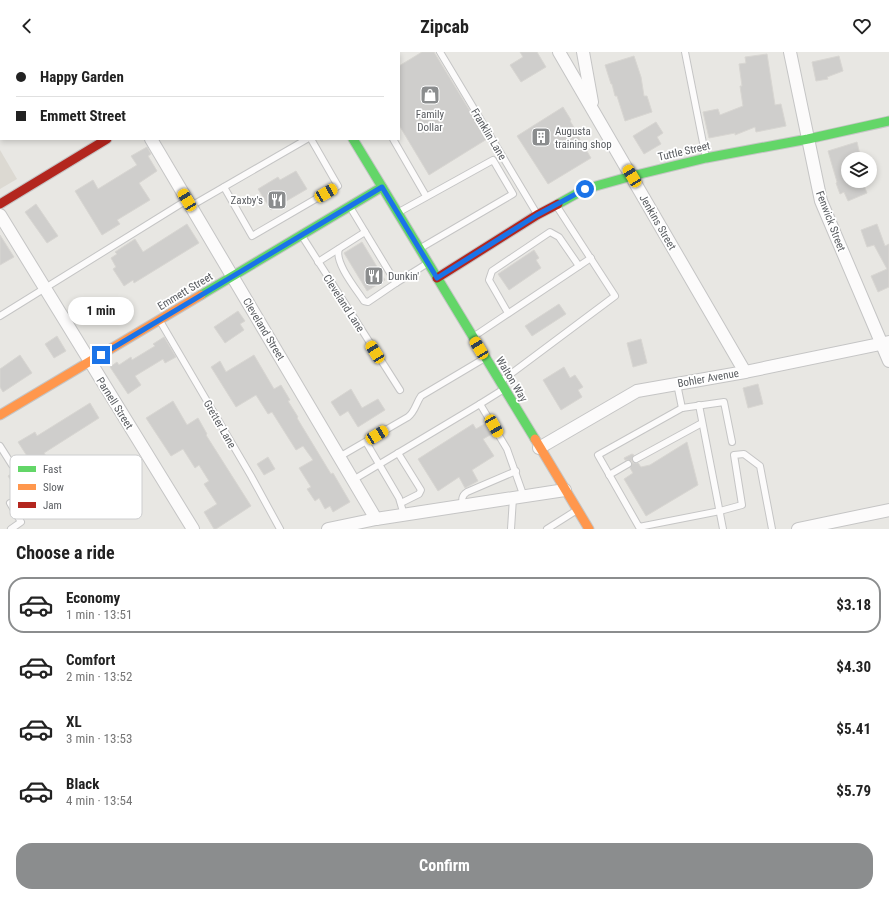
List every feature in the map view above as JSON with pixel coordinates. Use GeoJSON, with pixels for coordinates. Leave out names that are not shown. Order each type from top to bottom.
{"type":"FeatureCollection","features":[{"type":"Feature","properties":{"kind":"street","name":"Jenkins Street"},"geometry":{"type":"LineString","coordinates":[[559,52],[745,372]]}},
{"type":"Feature","properties":{"kind":"street"},"geometry":{"type":"LineString","coordinates":[[583,52],[593,111]]}},
{"type":"Feature","properties":{"kind":"street","name":"Fenwick Street"},"geometry":{"type":"LineString","coordinates":[[790,52],[821,201],[885,343],[889,360]]}},
{"type":"Feature","properties":{"kind":"street","name":"Tuttle Street"},"geometry":{"type":"LineString","coordinates":[[437,278],[537,215],[585,189],[706,158],[808,139],[889,121]]}},
{"type":"Feature","properties":{"kind":"street"},"geometry":{"type":"LineString","coordinates":[[0,204],[105,140]]}},
{"type":"Feature","properties":{"kind":"street","name":"Cleveland Street"},"geometry":{"type":"LineString","coordinates":[[152,140],[376,519]]}},
{"type":"Feature","properties":{"kind":"street","name":"Walton Way"},"geometry":{"type":"LineString","coordinates":[[354,140],[589,529]]}},
{"type":"Feature","properties":{"kind":"street","name":"Emmett Street"},"geometry":{"type":"LineString","coordinates":[[0,415],[382,187]]}},
{"type":"Feature","properties":{"kind":"street","name":"Parnell Street"},"geometry":{"type":"LineString","coordinates":[[0,215],[193,529]]}},
{"type":"Feature","properties":{"kind":"street","name":"Bohler Avenue"},"geometry":{"type":"LineString","coordinates":[[539,448],[637,391],[745,372],[885,343]]}},
{"type":"Feature","properties":{"kind":"street"},"geometry":{"type":"LineString","coordinates":[[328,529],[376,519],[565,490]]}},
{"type":"Feature","properties":{"kind":"street"},"geometry":{"type":"LineString","coordinates":[[798,529],[889,510]]}},
{"type":"Feature","properties":{"kind":"lane","name":"Franklin Lane"},"geometry":{"type":"LineString","coordinates":[[440,52],[537,215]]}},
{"type":"Feature","properties":{"kind":"lane"},"geometry":{"type":"LineString","coordinates":[[684,52],[706,158]]}},
{"type":"Feature","properties":{"kind":"lane"},"geometry":{"type":"LineString","coordinates":[[0,316],[189,203],[224,188],[305,140]]}},
{"type":"Feature","properties":{"kind":"lane"},"geometry":{"type":"LineString","coordinates":[[224,188],[252,236],[338,186],[312,140]]}},
{"type":"Feature","properties":{"kind":"lane"},"geometry":{"type":"LineString","coordinates":[[394,140],[426,196]]}},
{"type":"Feature","properties":{"kind":"lane"},"geometry":{"type":"LineString","coordinates":[[398,212],[493,160],[513,194],[419,249]]}},
{"type":"Feature","properties":{"kind":"lane"},"geometry":{"type":"LineString","coordinates":[[352,480],[480,404],[615,296],[556,204]]}},
{"type":"Feature","properties":{"kind":"lane"},"geometry":{"type":"LineString","coordinates":[[350,206],[396,283]]}},
{"type":"Feature","properties":{"kind":"lane"},"geometry":{"type":"LineString","coordinates":[[318,262],[365,232]]}},
{"type":"Feature","properties":{"kind":"lane"},"geometry":{"type":"LineString","coordinates":[[508,314],[489,280],[492,271],[550,232],[559,237],[579,266]]}},
{"type":"Feature","properties":{"kind":"lane","name":"Cleveland Lane"},"geometry":{"type":"LineString","coordinates":[[301,235],[400,390]]}},
{"type":"Feature","properties":{"kind":"lane"},"geometry":{"type":"LineString","coordinates":[[339,249],[339,262],[364,301],[368,302],[428,263]]}},
{"type":"Feature","properties":{"kind":"lane"},"geometry":{"type":"LineString","coordinates":[[473,337],[591,258]]}},
{"type":"Feature","properties":{"kind":"lane","name":"Gretter Lane"},"geometry":{"type":"LineString","coordinates":[[159,320],[251,476],[280,529]]}},
{"type":"Feature","properties":{"kind":"lane"},"geometry":{"type":"LineString","coordinates":[[339,458],[413,414],[417,402],[421,396],[485,358]]}},
{"type":"Feature","properties":{"kind":"lane"},"geometry":{"type":"LineString","coordinates":[[677,384],[682,408]]}},
{"type":"Feature","properties":{"kind":"lane"},"geometry":{"type":"LineString","coordinates":[[732,442],[724,402],[682,408],[598,455],[639,527],[720,511],[742,505],[734,456],[744,454],[760,466],[772,529]]}},
{"type":"Feature","properties":{"kind":"lane"},"geometry":{"type":"LineString","coordinates":[[480,404],[507,449],[516,471],[518,498],[511,529]]}},
{"type":"Feature","properties":{"kind":"lane"},"geometry":{"type":"LineString","coordinates":[[699,405],[723,529]]}},
{"type":"Feature","properties":{"kind":"lane"},"geometry":{"type":"LineString","coordinates":[[636,459],[702,423]]}},
{"type":"Feature","properties":{"kind":"lane"},"geometry":{"type":"LineString","coordinates":[[366,442],[399,498],[404,515]]}},
{"type":"Feature","properties":{"kind":"lane"},"geometry":{"type":"LineString","coordinates":[[0,446],[10,462]]}},
{"type":"Feature","properties":{"kind":"lane"},"geometry":{"type":"LineString","coordinates":[[398,452],[421,490],[419,494],[401,503]]}},
{"type":"Feature","properties":{"kind":"lane"},"geometry":{"type":"LineString","coordinates":[[609,475],[628,464]]}},
{"type":"Feature","properties":{"kind":"lane"},"geometry":{"type":"LineString","coordinates":[[463,506],[463,494],[516,471]]}},
{"type":"Feature","properties":{"kind":"lane"},"geometry":{"type":"LineString","coordinates":[[547,529],[577,510]]}},
{"type":"Feature","properties":{"kind":"lane"},"geometry":{"type":"LineString","coordinates":[[11,529],[21,522],[19,519]]}},
{"type":"Feature","properties":{"kind":"shaded area"},"geometry":{"type":"Polygon","coordinates":[[[0,150],[17,179],[0,189],[0,150]]]}},
{"type":"Feature","properties":{"kind":"building","name":"Family Dollar"},"geometry":{"type":"Polygon","coordinates":[[[422,52],[434,52],[487,139],[429,175],[400,127],[400,65],[422,52]]]}},
{"type":"Feature","properties":{"kind":"building"},"geometry":{"type":"Polygon","coordinates":[[[520,52],[537,52],[546,67],[521,82],[510,65],[523,57],[520,52]]]}},
{"type":"Feature","properties":{"kind":"building"},"geometry":{"type":"Polygon","coordinates":[[[767,54],[775,105],[781,104],[786,126],[756,132],[755,127],[735,135],[735,133],[709,138],[703,112],[718,109],[720,115],[743,106],[739,64],[746,63],[745,57],[767,54]]]}},
{"type":"Feature","properties":{"kind":"building"},"geometry":{"type":"Polygon","coordinates":[[[634,56],[641,77],[644,96],[647,96],[652,112],[625,121],[605,65],[634,56]]]}},
{"type":"Feature","properties":{"kind":"building"},"geometry":{"type":"Polygon","coordinates":[[[839,56],[843,71],[827,77],[828,79],[816,81],[812,62],[839,56]]]}},
{"type":"Feature","properties":{"kind":"building"},"geometry":{"type":"Polygon","coordinates":[[[563,107],[591,158],[548,184],[517,136],[563,107]]]}},
{"type":"Feature","properties":{"kind":"building"},"geometry":{"type":"Polygon","coordinates":[[[656,122],[663,133],[657,137],[661,144],[644,154],[633,136],[656,122]]]}},
{"type":"Feature","properties":{"kind":"building"},"geometry":{"type":"Polygon","coordinates":[[[857,142],[859,152],[841,152],[841,188],[865,188],[867,193],[848,201],[844,192],[840,194],[828,151],[857,142]]]}},
{"type":"Feature","properties":{"kind":"building"},"geometry":{"type":"Polygon","coordinates":[[[147,147],[151,154],[148,156],[157,171],[139,183],[150,200],[117,220],[120,224],[102,235],[75,191],[93,180],[98,189],[137,165],[131,156],[147,147]]]}},
{"type":"Feature","properties":{"kind":"building","name":"Zaxby's"},"geometry":{"type":"Polygon","coordinates":[[[296,171],[307,189],[271,210],[258,189],[278,177],[280,180],[296,171]]]}},
{"type":"Feature","properties":{"kind":"building"},"geometry":{"type":"Polygon","coordinates":[[[36,204],[58,236],[47,243],[25,212],[36,204]]]}},
{"type":"Feature","properties":{"kind":"building"},"geometry":{"type":"Polygon","coordinates":[[[187,224],[199,243],[134,283],[133,280],[124,286],[113,269],[116,267],[111,258],[117,254],[115,252],[135,239],[143,252],[187,224]]]}},
{"type":"Feature","properties":{"kind":"building"},"geometry":{"type":"Polygon","coordinates":[[[877,224],[885,246],[889,244],[889,287],[878,292],[871,276],[887,269],[874,245],[867,247],[861,230],[877,224]]]}},
{"type":"Feature","properties":{"kind":"building"},"geometry":{"type":"Polygon","coordinates":[[[0,235],[14,257],[0,265],[0,235]]]}},
{"type":"Feature","properties":{"kind":"building"},"geometry":{"type":"Polygon","coordinates":[[[362,242],[385,280],[367,291],[344,253],[362,242]]]}},
{"type":"Feature","properties":{"kind":"building"},"geometry":{"type":"Polygon","coordinates":[[[534,250],[539,258],[536,260],[541,268],[509,290],[498,274],[534,250]]]}},
{"type":"Feature","properties":{"kind":"building"},"geometry":{"type":"Polygon","coordinates":[[[559,304],[566,314],[532,336],[525,326],[559,304]]]}},
{"type":"Feature","properties":{"kind":"building"},"geometry":{"type":"Polygon","coordinates":[[[238,311],[245,321],[240,324],[244,330],[225,343],[214,327],[238,311]]]}},
{"type":"Feature","properties":{"kind":"building"},"geometry":{"type":"Polygon","coordinates":[[[57,336],[66,351],[54,358],[45,344],[57,336]]]}},
{"type":"Feature","properties":{"kind":"building"},"geometry":{"type":"Polygon","coordinates":[[[164,337],[176,357],[165,363],[163,359],[135,376],[141,385],[128,394],[110,367],[117,362],[119,365],[131,357],[132,360],[155,346],[153,344],[164,337]]]}},
{"type":"Feature","properties":{"kind":"building"},"geometry":{"type":"Polygon","coordinates":[[[641,339],[647,363],[633,367],[627,343],[641,339]]]}},
{"type":"Feature","properties":{"kind":"building"},"geometry":{"type":"Polygon","coordinates":[[[20,355],[32,373],[3,392],[0,387],[0,369],[20,355]]]}},
{"type":"Feature","properties":{"kind":"building"},"geometry":{"type":"Polygon","coordinates":[[[254,355],[274,389],[281,385],[290,400],[288,401],[298,417],[297,418],[350,502],[333,512],[330,506],[325,509],[319,498],[315,501],[307,489],[311,487],[299,468],[313,460],[303,446],[296,450],[272,412],[268,414],[256,395],[236,407],[211,367],[220,361],[226,372],[254,355]]]}},
{"type":"Feature","properties":{"kind":"building"},"geometry":{"type":"Polygon","coordinates":[[[564,367],[570,378],[575,375],[583,387],[578,390],[582,397],[561,410],[543,380],[564,367]]]}},
{"type":"Feature","properties":{"kind":"building"},"geometry":{"type":"Polygon","coordinates":[[[758,384],[763,404],[748,408],[743,388],[758,384]]]}},
{"type":"Feature","properties":{"kind":"building"},"geometry":{"type":"Polygon","coordinates":[[[351,389],[362,408],[378,399],[385,410],[358,427],[348,411],[340,416],[331,402],[351,389]]]}},
{"type":"Feature","properties":{"kind":"building"},"geometry":{"type":"Polygon","coordinates":[[[173,401],[187,425],[198,418],[207,434],[206,435],[251,506],[216,529],[214,529],[204,512],[217,504],[204,484],[209,481],[199,465],[195,468],[183,449],[171,456],[146,418],[173,401]]]}},
{"type":"Feature","properties":{"kind":"building"},"geometry":{"type":"Polygon","coordinates":[[[90,403],[99,418],[44,453],[45,455],[26,455],[18,442],[35,432],[37,436],[90,403]]]}},
{"type":"Feature","properties":{"kind":"building"},"geometry":{"type":"Polygon","coordinates":[[[486,423],[492,434],[483,439],[494,456],[472,470],[478,481],[465,488],[459,477],[438,491],[418,459],[473,424],[476,429],[486,423]]]}},
{"type":"Feature","properties":{"kind":"building"},"geometry":{"type":"Polygon","coordinates":[[[687,442],[698,485],[646,516],[624,479],[633,473],[630,468],[632,461],[625,460],[624,458],[632,454],[634,455],[632,459],[633,463],[638,463],[641,467],[650,465],[687,442]]]}},
{"type":"Feature","properties":{"kind":"building"},"geometry":{"type":"Polygon","coordinates":[[[268,457],[275,469],[264,475],[257,464],[268,457]]]}},
{"type":"Feature","properties":{"kind":"traffic: fast"},"geometry":{"type":"LineString","coordinates":[[558,204],[585,189],[632,176],[706,158],[808,139],[889,121]]}},
{"type":"Feature","properties":{"kind":"traffic: fast"},"geometry":{"type":"LineString","coordinates":[[354,140],[535,439]]}},
{"type":"Feature","properties":{"kind":"traffic: fast"},"geometry":{"type":"LineString","coordinates":[[201,295],[382,187]]}},
{"type":"Feature","properties":{"kind":"traffic: slow"},"geometry":{"type":"LineString","coordinates":[[0,415],[201,295]]}},
{"type":"Feature","properties":{"kind":"traffic: slow"},"geometry":{"type":"LineString","coordinates":[[535,439],[589,529]]}},
{"type":"Feature","properties":{"kind":"traffic: jam"},"geometry":{"type":"LineString","coordinates":[[0,204],[105,140]]}},
{"type":"Feature","properties":{"kind":"traffic: jam"},"geometry":{"type":"LineString","coordinates":[[437,278],[537,215],[558,204]]}},
{"type":"Feature","properties":{"kind":"place","name":"Family Dollar"},"geometry":{"type":"Point","coordinates":[430,95]}},
{"type":"Feature","properties":{"kind":"place","name":"Augusta training shop"},"geometry":{"type":"Point","coordinates":[541,137]}},
{"type":"Feature","properties":{"kind":"place","name":"Zaxby's"},"geometry":{"type":"Point","coordinates":[277,200]}},
{"type":"Feature","properties":{"kind":"place","name":"Dunkin'"},"geometry":{"type":"Point","coordinates":[374,276]}},
{"type":"Feature","properties":{"kind":"route"},"geometry":{"type":"LineString","coordinates":[[101,355],[382,187],[437,278],[537,215],[585,189]]}}]}
